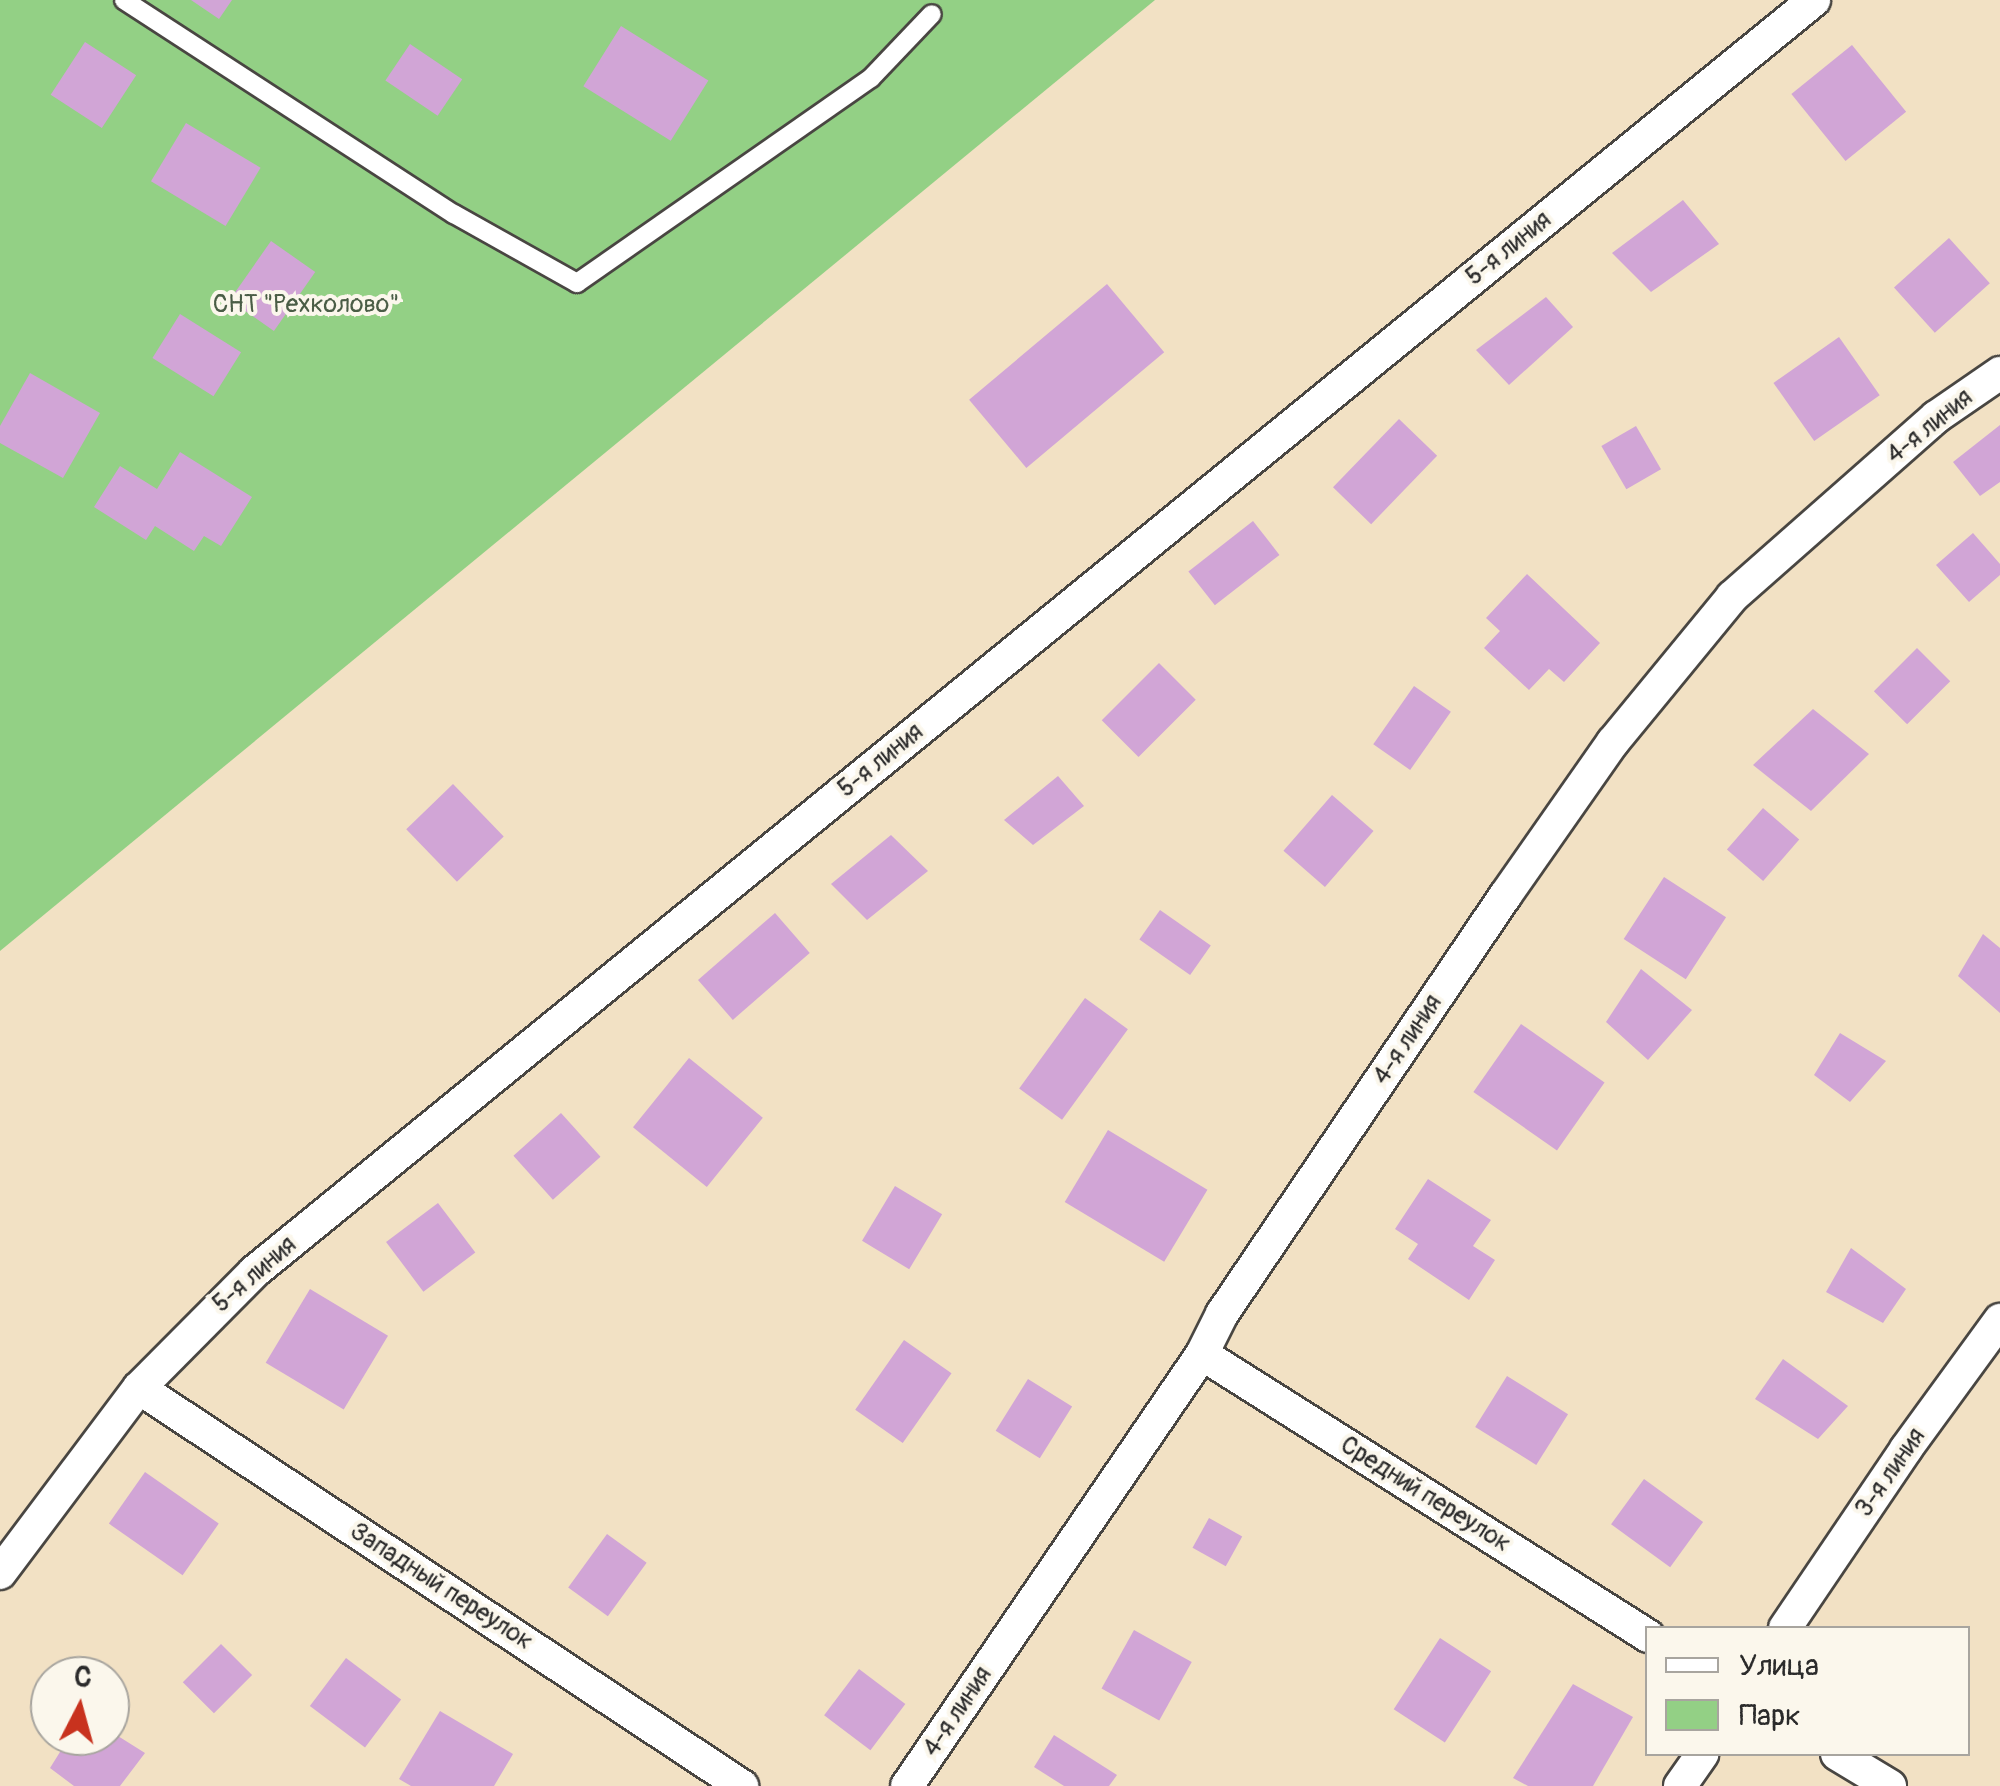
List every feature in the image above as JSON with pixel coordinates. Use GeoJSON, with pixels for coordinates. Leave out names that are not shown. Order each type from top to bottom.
{"type":"FeatureCollection","features":[{"type":"Feature","properties":{"kind":"street","name":"5-я линия"},"geometry":{"type":"LineString","coordinates":[[0,1573],[139,1388],[254,1272],[1814,0]]}},
{"type":"Feature","properties":{"kind":"street","name":"4-я линия"},"geometry":{"type":"LineString","coordinates":[[907,1786],[1202,1354],[1222,1314],[1613,742],[1732,596],[1936,418],[2000,373]]}},
{"type":"Feature","properties":{"kind":"street","name":"3-я линия"},"geometry":{"type":"LineString","coordinates":[[1787,1626],[2000,1320]]}},
{"type":"Feature","properties":{"kind":"street","name":"Средний переулок"},"geometry":{"type":"LineString","coordinates":[[1202,1354],[1645,1634]]}},
{"type":"Feature","properties":{"kind":"street","name":"Западный переулок"},"geometry":{"type":"LineString","coordinates":[[139,1388],[742,1786]]}},
{"type":"Feature","properties":{"kind":"street"},"geometry":{"type":"LineString","coordinates":[[1680,1786],[1701,1756]]}},
{"type":"Feature","properties":{"kind":"street"},"geometry":{"type":"LineString","coordinates":[[1840,1756],[1890,1786]]}},
{"type":"Feature","properties":{"kind":"lane"},"geometry":{"type":"LineString","coordinates":[[124,0],[454,214],[577,283],[871,78],[932,14]]}},
{"type":"Feature","properties":{"kind":"green space","name":"СНТ \"Рехколово\""},"geometry":{"type":"Polygon","coordinates":[[[0,0],[1155,0],[0,951],[0,0]]]}},
{"type":"Feature","properties":{"kind":"building"},"geometry":{"type":"Polygon","coordinates":[[[191,0],[232,0],[219,19],[191,0]]]}},
{"type":"Feature","properties":{"kind":"building"},"geometry":{"type":"Polygon","coordinates":[[[621,26],[708,81],[671,141],[583,86],[621,26]]]}},
{"type":"Feature","properties":{"kind":"building"},"geometry":{"type":"Polygon","coordinates":[[[85,42],[136,75],[102,128],[51,95],[85,42]]]}},
{"type":"Feature","properties":{"kind":"building"},"geometry":{"type":"Polygon","coordinates":[[[410,44],[462,79],[438,116],[385,80],[410,44]]]}},
{"type":"Feature","properties":{"kind":"building"},"geometry":{"type":"Polygon","coordinates":[[[1852,45],[1906,112],[1846,161],[1791,94],[1852,45]]]}},
{"type":"Feature","properties":{"kind":"building"},"geometry":{"type":"Polygon","coordinates":[[[186,123],[261,168],[226,226],[151,181],[186,123]]]}},
{"type":"Feature","properties":{"kind":"building"},"geometry":{"type":"Polygon","coordinates":[[[1683,200],[1719,244],[1651,292],[1612,253],[1683,200]]]}},
{"type":"Feature","properties":{"kind":"building"},"geometry":{"type":"Polygon","coordinates":[[[1949,238],[1990,283],[1935,333],[1894,288],[1949,238]]]}},
{"type":"Feature","properties":{"kind":"building"},"geometry":{"type":"Polygon","coordinates":[[[271,241],[315,272],[274,331],[230,300],[271,241]]]}},
{"type":"Feature","properties":{"kind":"building"},"geometry":{"type":"Polygon","coordinates":[[[1107,284],[1164,352],[1026,468],[969,400],[1107,284]]]}},
{"type":"Feature","properties":{"kind":"building"},"geometry":{"type":"Polygon","coordinates":[[[1546,297],[1573,327],[1509,385],[1476,350],[1546,297]]]}},
{"type":"Feature","properties":{"kind":"building"},"geometry":{"type":"Polygon","coordinates":[[[180,314],[241,352],[214,396],[152,358],[180,314]]]}},
{"type":"Feature","properties":{"kind":"building"},"geometry":{"type":"Polygon","coordinates":[[[1839,337],[1880,395],[1814,441],[1773,383],[1839,337]]]}},
{"type":"Feature","properties":{"kind":"building"},"geometry":{"type":"Polygon","coordinates":[[[30,373],[100,413],[63,478],[0,443],[0,426],[30,373]]]}},
{"type":"Feature","properties":{"kind":"building"},"geometry":{"type":"Polygon","coordinates":[[[1399,419],[1437,456],[1371,524],[1333,487],[1399,419]]]}},
{"type":"Feature","properties":{"kind":"building"},"geometry":{"type":"Polygon","coordinates":[[[2000,425],[2000,482],[1980,496],[1953,462],[2000,425]]]}},
{"type":"Feature","properties":{"kind":"building"},"geometry":{"type":"Polygon","coordinates":[[[1636,426],[1661,469],[1626,489],[1601,446],[1636,426]]]}},
{"type":"Feature","properties":{"kind":"building"},"geometry":{"type":"Polygon","coordinates":[[[180,452],[252,497],[221,546],[204,536],[194,551],[155,526],[146,540],[94,507],[120,466],[157,489],[180,452]]]}},
{"type":"Feature","properties":{"kind":"building"},"geometry":{"type":"Polygon","coordinates":[[[1253,521],[1279,555],[1215,605],[1188,571],[1253,521]]]}},
{"type":"Feature","properties":{"kind":"building"},"geometry":{"type":"Polygon","coordinates":[[[1973,533],[2000,564],[2000,575],[1969,602],[1936,565],[1973,533]]]}},
{"type":"Feature","properties":{"kind":"building"},"geometry":{"type":"Polygon","coordinates":[[[1527,574],[1600,643],[1564,682],[1549,669],[1529,690],[1484,648],[1500,631],[1486,618],[1527,574]]]}},
{"type":"Feature","properties":{"kind":"building"},"geometry":{"type":"Polygon","coordinates":[[[1917,648],[1950,681],[1907,724],[1874,691],[1917,648]]]}},
{"type":"Feature","properties":{"kind":"building"},"geometry":{"type":"Polygon","coordinates":[[[1159,663],[1196,700],[1138,757],[1102,720],[1159,663]]]}},
{"type":"Feature","properties":{"kind":"building"},"geometry":{"type":"Polygon","coordinates":[[[1414,686],[1451,712],[1410,770],[1373,744],[1414,686]]]}},
{"type":"Feature","properties":{"kind":"building"},"geometry":{"type":"Polygon","coordinates":[[[1813,709],[1869,754],[1811,811],[1753,765],[1813,709]]]}},
{"type":"Feature","properties":{"kind":"building"},"geometry":{"type":"Polygon","coordinates":[[[1058,776],[1084,806],[1033,845],[1004,820],[1058,776]]]}},
{"type":"Feature","properties":{"kind":"building"},"geometry":{"type":"Polygon","coordinates":[[[453,784],[504,837],[457,882],[406,829],[453,784]]]}},
{"type":"Feature","properties":{"kind":"building"},"geometry":{"type":"Polygon","coordinates":[[[1332,795],[1374,831],[1325,887],[1283,851],[1332,795]]]}},
{"type":"Feature","properties":{"kind":"building"},"geometry":{"type":"Polygon","coordinates":[[[1763,808],[1799,839],[1763,881],[1727,850],[1763,808]]]}},
{"type":"Feature","properties":{"kind":"building"},"geometry":{"type":"Polygon","coordinates":[[[891,835],[928,871],[867,920],[831,884],[891,835]]]}},
{"type":"Feature","properties":{"kind":"building"},"geometry":{"type":"Polygon","coordinates":[[[1664,877],[1726,917],[1686,979],[1624,939],[1664,877]]]}},
{"type":"Feature","properties":{"kind":"building"},"geometry":{"type":"Polygon","coordinates":[[[1160,910],[1211,946],[1190,975],[1139,939],[1160,910]]]}},
{"type":"Feature","properties":{"kind":"building"},"geometry":{"type":"Polygon","coordinates":[[[775,913],[810,953],[733,1020],[698,980],[775,913]]]}},
{"type":"Feature","properties":{"kind":"building"},"geometry":{"type":"Polygon","coordinates":[[[1983,934],[2000,948],[2000,1013],[1958,976],[1983,934]]]}},
{"type":"Feature","properties":{"kind":"building"},"geometry":{"type":"Polygon","coordinates":[[[1641,969],[1692,1010],[1648,1060],[1606,1022],[1641,969]]]}},
{"type":"Feature","properties":{"kind":"building"},"geometry":{"type":"Polygon","coordinates":[[[1085,998],[1128,1029],[1062,1120],[1019,1089],[1085,998]]]}},
{"type":"Feature","properties":{"kind":"building"},"geometry":{"type":"Polygon","coordinates":[[[1521,1024],[1605,1083],[1557,1150],[1473,1092],[1521,1024]]]}},
{"type":"Feature","properties":{"kind":"building"},"geometry":{"type":"Polygon","coordinates":[[[1840,1033],[1886,1061],[1850,1102],[1814,1075],[1840,1033]]]}},
{"type":"Feature","properties":{"kind":"building"},"geometry":{"type":"Polygon","coordinates":[[[689,1058],[763,1118],[707,1187],[633,1127],[689,1058]]]}},
{"type":"Feature","properties":{"kind":"building"},"geometry":{"type":"Polygon","coordinates":[[[561,1113],[600,1157],[553,1200],[513,1156],[561,1113]]]}},
{"type":"Feature","properties":{"kind":"building"},"geometry":{"type":"Polygon","coordinates":[[[1108,1130],[1207,1190],[1164,1262],[1065,1202],[1108,1130]]]}},
{"type":"Feature","properties":{"kind":"building"},"geometry":{"type":"Polygon","coordinates":[[[1428,1179],[1491,1220],[1473,1246],[1495,1260],[1469,1300],[1408,1259],[1418,1244],[1395,1229],[1428,1179]]]}},
{"type":"Feature","properties":{"kind":"building"},"geometry":{"type":"Polygon","coordinates":[[[895,1186],[942,1214],[909,1269],[862,1241],[895,1186]]]}},
{"type":"Feature","properties":{"kind":"building"},"geometry":{"type":"Polygon","coordinates":[[[438,1203],[475,1253],[423,1292],[386,1242],[438,1203]]]}},
{"type":"Feature","properties":{"kind":"building"},"geometry":{"type":"Polygon","coordinates":[[[1851,1248],[1906,1289],[1883,1323],[1826,1292],[1851,1248]]]}},
{"type":"Feature","properties":{"kind":"building"},"geometry":{"type":"Polygon","coordinates":[[[310,1289],[388,1336],[344,1410],[266,1363],[310,1289]]]}},
{"type":"Feature","properties":{"kind":"building"},"geometry":{"type":"Polygon","coordinates":[[[904,1340],[952,1373],[903,1443],[855,1410],[904,1340]]]}},
{"type":"Feature","properties":{"kind":"building"},"geometry":{"type":"Polygon","coordinates":[[[1783,1359],[1848,1406],[1818,1439],[1755,1399],[1783,1359]]]}},
{"type":"Feature","properties":{"kind":"building"},"geometry":{"type":"Polygon","coordinates":[[[1507,1376],[1568,1414],[1536,1465],[1475,1427],[1507,1376]]]}},
{"type":"Feature","properties":{"kind":"building"},"geometry":{"type":"Polygon","coordinates":[[[1028,1379],[1072,1407],[1040,1458],[996,1431],[1028,1379]]]}},
{"type":"Feature","properties":{"kind":"building"},"geometry":{"type":"Polygon","coordinates":[[[145,1472],[219,1524],[183,1575],[109,1524],[145,1472]]]}},
{"type":"Feature","properties":{"kind":"building"},"geometry":{"type":"Polygon","coordinates":[[[1644,1479],[1703,1522],[1670,1567],[1611,1524],[1644,1479]]]}},
{"type":"Feature","properties":{"kind":"building"},"geometry":{"type":"Polygon","coordinates":[[[1209,1518],[1242,1536],[1226,1566],[1193,1548],[1209,1518]]]}},
{"type":"Feature","properties":{"kind":"building"},"geometry":{"type":"Polygon","coordinates":[[[607,1534],[647,1563],[608,1616],[568,1587],[607,1534]]]}},
{"type":"Feature","properties":{"kind":"building"},"geometry":{"type":"Polygon","coordinates":[[[1134,1630],[1192,1662],[1159,1721],[1102,1689],[1134,1630]]]}},
{"type":"Feature","properties":{"kind":"building"},"geometry":{"type":"Polygon","coordinates":[[[1440,1638],[1491,1671],[1445,1743],[1394,1709],[1440,1638]]]}},
{"type":"Feature","properties":{"kind":"building"},"geometry":{"type":"Polygon","coordinates":[[[221,1644],[252,1675],[214,1713],[183,1682],[221,1644]]]}},
{"type":"Feature","properties":{"kind":"building"},"geometry":{"type":"Polygon","coordinates":[[[346,1658],[401,1700],[365,1747],[310,1706],[346,1658]]]}},
{"type":"Feature","properties":{"kind":"building"},"geometry":{"type":"Polygon","coordinates":[[[859,1669],[905,1704],[870,1750],[824,1715],[859,1669]]]}},
{"type":"Feature","properties":{"kind":"building"},"geometry":{"type":"Polygon","coordinates":[[[1573,1684],[1633,1717],[1593,1786],[1528,1786],[1513,1778],[1573,1684]]]}},
{"type":"Feature","properties":{"kind":"building"},"geometry":{"type":"Polygon","coordinates":[[[440,1711],[513,1754],[494,1786],[411,1786],[399,1779],[440,1711]]]}},
{"type":"Feature","properties":{"kind":"building"},"geometry":{"type":"Polygon","coordinates":[[[1054,1735],[1117,1775],[1109,1786],[1064,1786],[1034,1767],[1054,1735]]]}},
{"type":"Feature","properties":{"kind":"building"},"geometry":{"type":"Polygon","coordinates":[[[130,1744],[145,1753],[120,1786],[74,1786],[50,1768],[58,1756],[130,1756],[130,1744]]]}}]}
